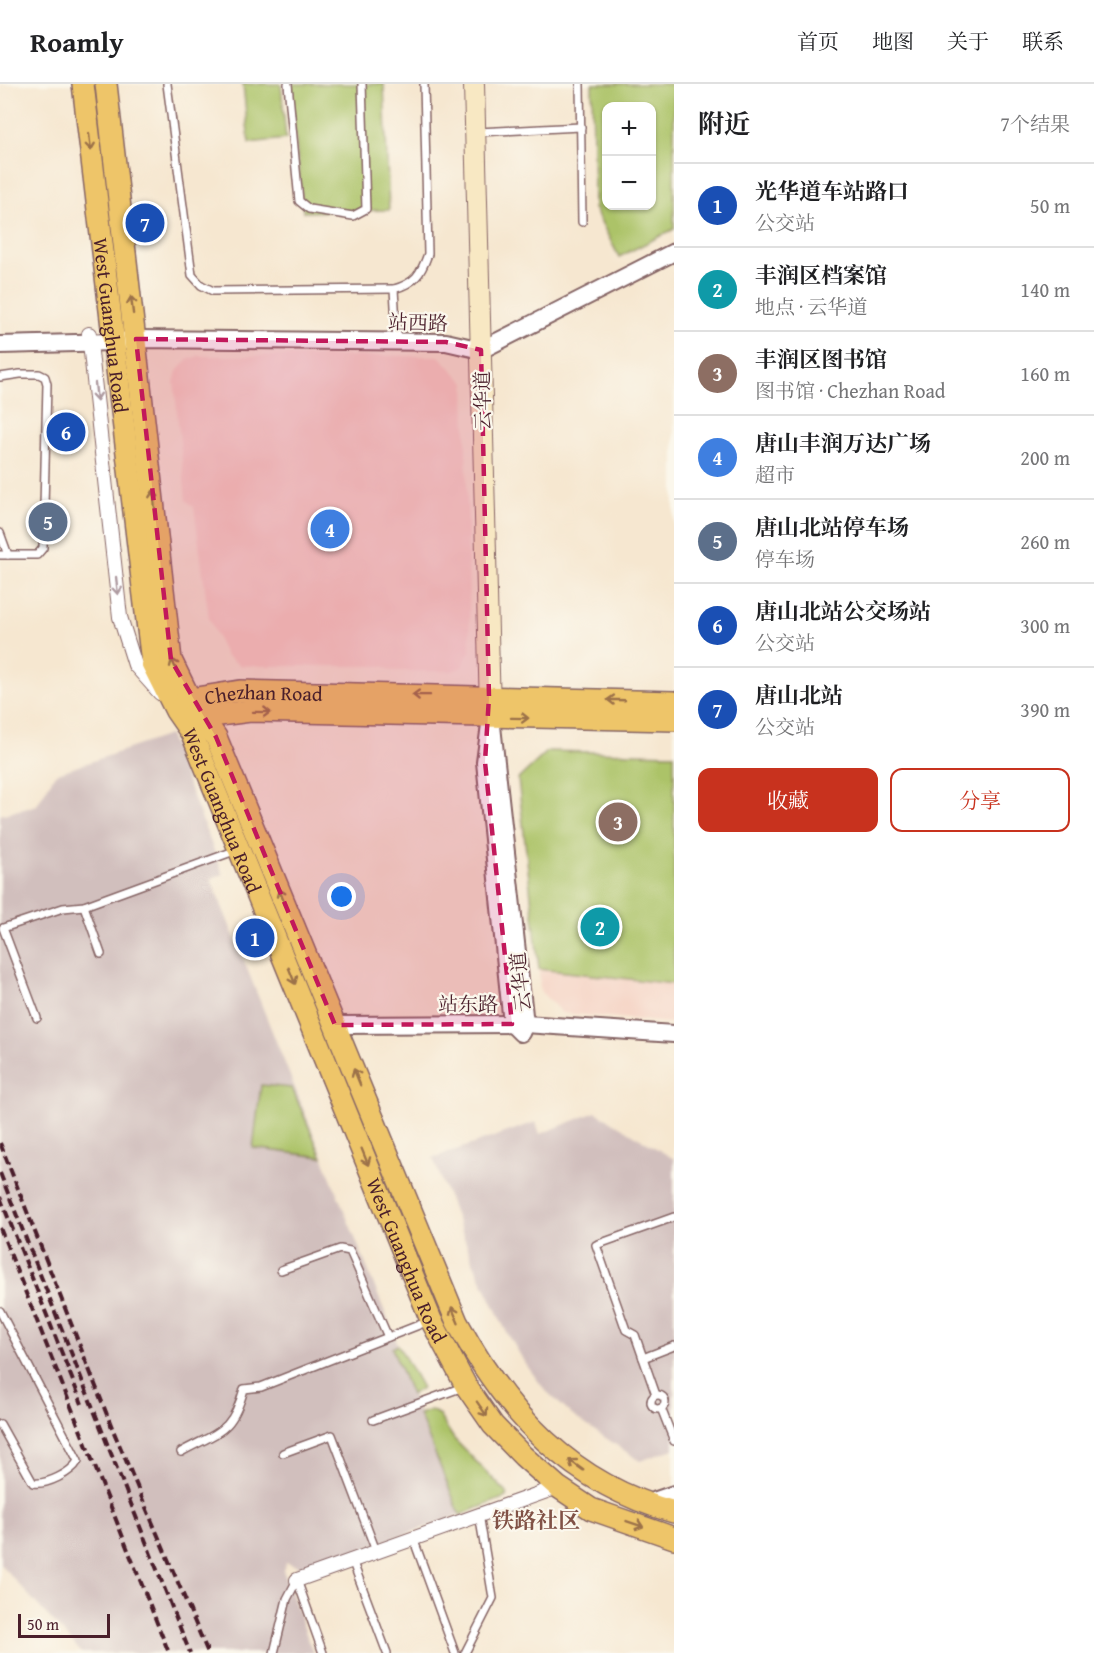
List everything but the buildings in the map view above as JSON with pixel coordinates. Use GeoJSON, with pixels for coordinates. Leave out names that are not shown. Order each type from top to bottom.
{"type":"FeatureCollection","features":[{"type":"Feature","properties":{"kind":"main road","name":"West Guanghua Road"},"geometry":{"type":"LineString","coordinates":[[83,84],[152,663],[183,705],[204,717],[221,748],[457,1322],[479,1362],[506,1401],[538,1436],[613,1490],[645,1504],[674,1512]]}},
{"type":"Feature","properties":{"kind":"main road","name":"West Guanghua Road"},"geometry":{"type":"LineString","coordinates":[[106,84],[171,660],[192,734],[431,1320],[466,1386],[493,1425],[558,1487],[591,1509],[674,1538]]}},
{"type":"Feature","properties":{"kind":"main road","name":"云华道"},"geometry":{"type":"LineString","coordinates":[[474,84],[490,707]]}},
{"type":"Feature","properties":{"kind":"main road","name":"Chezhan Road"},"geometry":{"type":"LineString","coordinates":[[183,705],[240,691],[674,720]]}},
{"type":"Feature","properties":{"kind":"main road","name":"Chezhan Road"},"geometry":{"type":"LineString","coordinates":[[204,717],[250,711],[674,702]]}},
{"type":"Feature","properties":{"kind":"main road"},"geometry":{"type":"LineString","coordinates":[[329,1068],[340,1037]]}},
{"type":"Feature","properties":{"kind":"street"},"geometry":{"type":"LineString","coordinates":[[481,350],[674,252]]}},
{"type":"Feature","properties":{"kind":"street","name":"站西路"},"geometry":{"type":"LineString","coordinates":[[0,334],[90,339]]}},
{"type":"Feature","properties":{"kind":"street","name":"站西路"},"geometry":{"type":"LineString","coordinates":[[0,345],[114,338],[446,342],[481,350]]}},
{"type":"Feature","properties":{"kind":"street"},"geometry":{"type":"LineString","coordinates":[[90,339],[123,630],[135,665],[183,705]]}},
{"type":"Feature","properties":{"kind":"street","name":"云华道"},"geometry":{"type":"LineString","coordinates":[[490,707],[519,1027]]}},
{"type":"Feature","properties":{"kind":"street","name":"站东路"},"geometry":{"type":"LineString","coordinates":[[340,1037],[519,1027],[674,1034]]}},
{"type":"Feature","properties":{"kind":"street","name":"站东路"},"geometry":{"type":"LineString","coordinates":[[519,1027],[674,1045]]}},
{"type":"Feature","properties":{"kind":"street"},"geometry":{"type":"LineString","coordinates":[[297,1580],[558,1487]]}},
{"type":"Feature","properties":{"kind":"street"},"geometry":{"type":"LineString","coordinates":[[645,1504],[674,1494]]}},
{"type":"Feature","properties":{"kind":"lane"},"geometry":{"type":"LineString","coordinates":[[167,84],[192,275],[201,285],[213,291],[394,289],[409,285],[422,273],[428,254],[424,84]]}},
{"type":"Feature","properties":{"kind":"lane"},"geometry":{"type":"LineString","coordinates":[[288,84],[298,201],[309,209],[353,216],[366,209],[362,84]]}},
{"type":"Feature","properties":{"kind":"lane"},"geometry":{"type":"LineString","coordinates":[[580,84],[582,222]]}},
{"type":"Feature","properties":{"kind":"lane"},"geometry":{"type":"LineString","coordinates":[[475,132],[581,127]]}},
{"type":"Feature","properties":{"kind":"lane"},"geometry":{"type":"LineString","coordinates":[[394,289],[396,341]]}},
{"type":"Feature","properties":{"kind":"lane"},"geometry":{"type":"LineString","coordinates":[[0,377],[39,374],[45,377],[47,384],[44,548],[37,555],[4,555],[0,534]]}},
{"type":"Feature","properties":{"kind":"lane"},"geometry":{"type":"LineString","coordinates":[[37,1018],[3,928],[63,908],[84,906],[239,849]]}},
{"type":"Feature","properties":{"kind":"lane"},"geometry":{"type":"LineString","coordinates":[[84,906],[101,954]]}},
{"type":"Feature","properties":{"kind":"lane"},"geometry":{"type":"LineString","coordinates":[[674,1218],[596,1245],[626,1330],[634,1335],[656,1395],[661,1395],[665,1401],[661,1408],[674,1441]]}},
{"type":"Feature","properties":{"kind":"lane"},"geometry":{"type":"LineString","coordinates":[[281,1270],[340,1249],[350,1251],[388,1337]]}},
{"type":"Feature","properties":{"kind":"lane"},"geometry":{"type":"LineString","coordinates":[[0,1311],[78,1461],[74,1469],[40,1484],[33,1483],[0,1424]]}},
{"type":"Feature","properties":{"kind":"lane"},"geometry":{"type":"LineString","coordinates":[[182,1452],[230,1424],[237,1414],[244,1389],[261,1387],[431,1320]]}},
{"type":"Feature","properties":{"kind":"lane"},"geometry":{"type":"LineString","coordinates":[[643,1358],[674,1346]]}},
{"type":"Feature","properties":{"kind":"lane"},"geometry":{"type":"LineString","coordinates":[[373,1420],[466,1386]]}},
{"type":"Feature","properties":{"kind":"lane"},"geometry":{"type":"LineString","coordinates":[[283,1453],[332,1435],[376,1551]]}},
{"type":"Feature","properties":{"kind":"lane"},"geometry":{"type":"LineString","coordinates":[[465,1653],[493,1598],[479,1514]]}},
{"type":"Feature","properties":{"kind":"lane"},"geometry":{"type":"LineString","coordinates":[[413,1538],[455,1653]]}},
{"type":"Feature","properties":{"kind":"lane"},"geometry":{"type":"LineString","coordinates":[[352,1560],[387,1653]]}},
{"type":"Feature","properties":{"kind":"lane"},"geometry":{"type":"LineString","coordinates":[[274,1653],[288,1599],[297,1580]]}},
{"type":"Feature","properties":{"kind":"lane"},"geometry":{"type":"LineString","coordinates":[[297,1580],[323,1653]]}},
{"type":"Feature","properties":{"kind":"highlighted area"},"geometry":{"type":"Polygon","coordinates":[[[136,339],[446,342],[481,350],[489,697],[485,762],[512,1024],[335,1025],[216,737],[171,660],[136,339]]]}},
{"type":"Feature","properties":{"kind":"shaded area"},"geometry":{"type":"Polygon","coordinates":[[[198,356],[439,356],[465,383],[470,651],[462,667],[452,671],[392,671],[383,666],[241,666],[225,655],[209,618],[194,507],[186,500],[174,382],[177,371],[187,360],[198,356]]]}},
{"type":"Feature","properties":{"kind":"shaded area"},"geometry":{"type":"Polygon","coordinates":[[[169,735],[223,874],[211,879],[398,1345],[393,1348],[460,1515],[305,1569],[286,1562],[283,1570],[313,1653],[82,1653],[0,1564],[0,815],[37,805],[55,774],[169,735]]]}},
{"type":"Feature","properties":{"kind":"shaded area"},"geometry":{"type":"Polygon","coordinates":[[[539,969],[674,984],[674,1023],[562,1013],[540,991],[539,969]]]}},
{"type":"Feature","properties":{"kind":"shaded area"},"geometry":{"type":"Polygon","coordinates":[[[596,1112],[674,1159],[674,1449],[640,1461],[573,1416],[544,1389],[525,1363],[505,1329],[475,1266],[433,1158],[536,1122],[540,1134],[596,1112]]]}},
{"type":"Feature","properties":{"kind":"green space"},"geometry":{"type":"Polygon","coordinates":[[[243,84],[281,84],[286,139],[249,143],[243,84]]]}},
{"type":"Feature","properties":{"kind":"green space"},"geometry":{"type":"Polygon","coordinates":[[[290,84],[384,84],[389,210],[303,212],[290,84]]]}},
{"type":"Feature","properties":{"kind":"green space"},"geometry":{"type":"Polygon","coordinates":[[[592,84],[674,84],[674,229],[619,257],[594,208],[592,84]]]}},
{"type":"Feature","properties":{"kind":"green space"},"geometry":{"type":"Polygon","coordinates":[[[548,751],[674,754],[674,984],[539,969],[518,779],[548,751]]]}},
{"type":"Feature","properties":{"kind":"green space"},"geometry":{"type":"Polygon","coordinates":[[[261,1085],[292,1088],[322,1157],[253,1148],[261,1085]]]}},
{"type":"Feature","properties":{"kind":"green space"},"geometry":{"type":"Polygon","coordinates":[[[398,1345],[422,1388],[411,1395],[392,1348],[398,1345]]]}},
{"type":"Feature","properties":{"kind":"green space"},"geometry":{"type":"Polygon","coordinates":[[[431,1410],[438,1414],[454,1439],[507,1493],[506,1497],[460,1515],[419,1414],[431,1410]]]}},
{"type":"Feature","properties":{"kind":"railway"},"geometry":{"type":"LineString","coordinates":[[0,1143],[113,1430],[208,1653]]}},
{"type":"Feature","properties":{"kind":"railway"},"geometry":{"type":"LineString","coordinates":[[0,1173],[190,1653]]}},
{"type":"Feature","properties":{"kind":"railway"},"geometry":{"type":"LineString","coordinates":[[0,1197],[82,1404]]}},
{"type":"Feature","properties":{"kind":"railway"},"geometry":{"type":"LineString","coordinates":[[0,1228],[169,1653]]}},
{"type":"Feature","properties":{"kind":"place","name":"唐山北站"},"geometry":{"type":"Point","coordinates":[145,223]}},
{"type":"Feature","properties":{"kind":"place","name":"唐山北站公交场站"},"geometry":{"type":"Point","coordinates":[66,432]}},
{"type":"Feature","properties":{"kind":"place","name":"唐山北站停车场"},"geometry":{"type":"Point","coordinates":[48,522]}},
{"type":"Feature","properties":{"kind":"place","name":"唐山丰润万达广场"},"geometry":{"type":"Point","coordinates":[330,529]}},
{"type":"Feature","properties":{"kind":"place","name":"丰润区图书馆"},"geometry":{"type":"Point","coordinates":[618,822]}},
{"type":"Feature","properties":{"kind":"place","name":"丰润区档案馆"},"geometry":{"type":"Point","coordinates":[600,927]}},
{"type":"Feature","properties":{"kind":"place","name":"光华道车站路口"},"geometry":{"type":"Point","coordinates":[255,938]}},
{"type":"Feature","properties":{"kind":"district","name":"铁路社区"},"geometry":{"type":"Point","coordinates":[536,1520]}}]}
